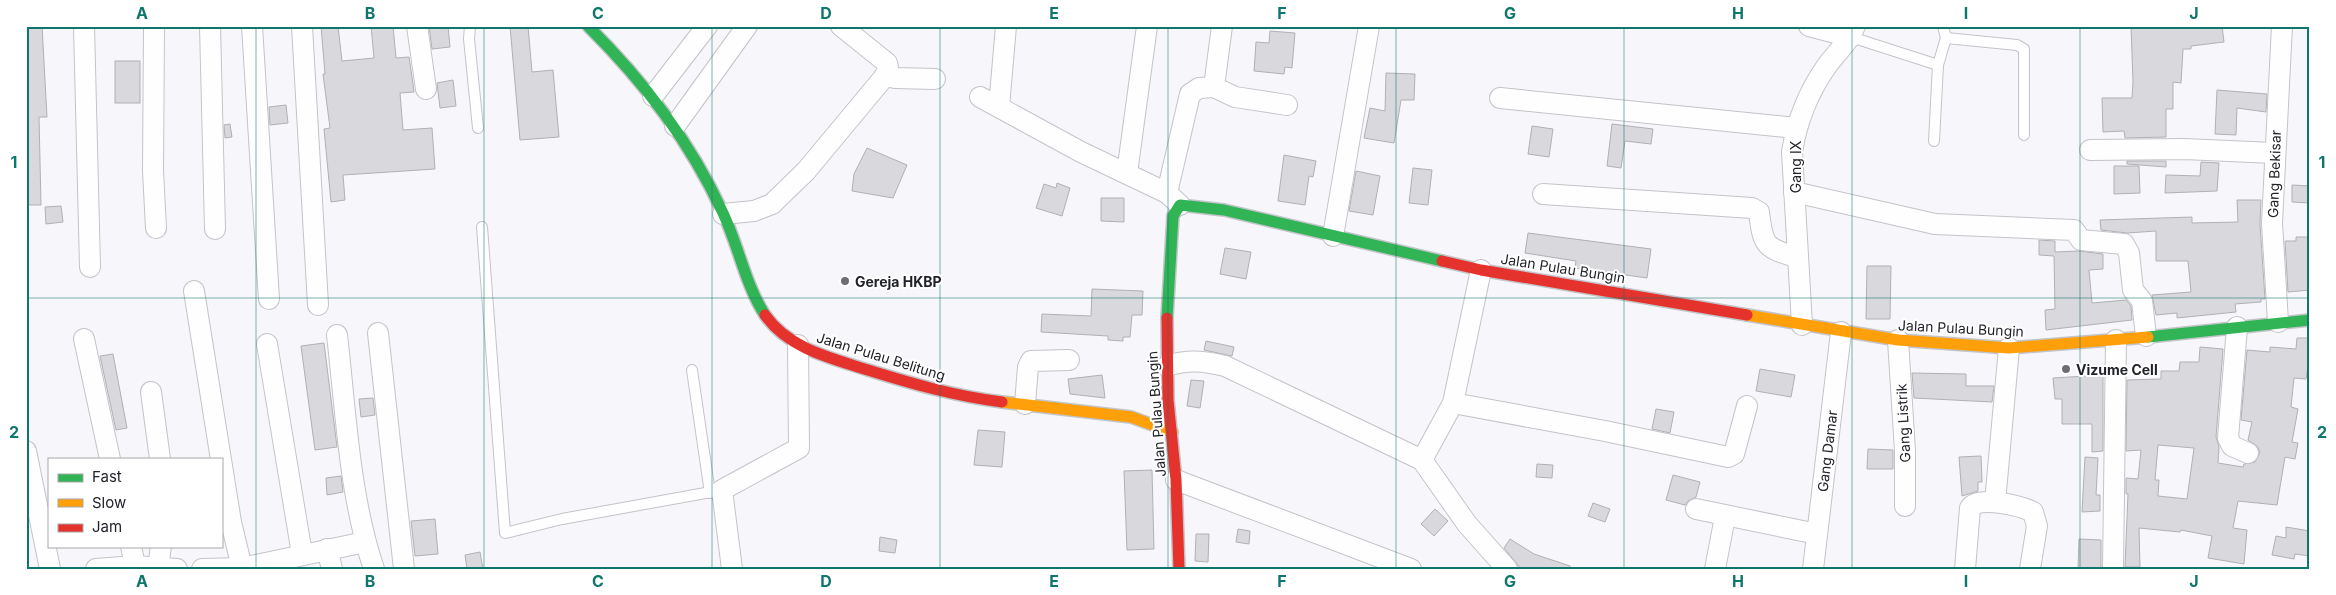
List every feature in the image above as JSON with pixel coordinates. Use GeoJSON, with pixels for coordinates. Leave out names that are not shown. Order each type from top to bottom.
{"type":"FeatureCollection","features":[{"type":"Feature","properties":{"kind":"street"},"geometry":{"type":"LineString","coordinates":[[84,26],[90,267]]}},
{"type":"Feature","properties":{"kind":"street"},"geometry":{"type":"LineString","coordinates":[[154,26],[153,171],[156,228]]}},
{"type":"Feature","properties":{"kind":"street"},"geometry":{"type":"LineString","coordinates":[[210,26],[215,229]]}},
{"type":"Feature","properties":{"kind":"street"},"geometry":{"type":"LineString","coordinates":[[252,26],[269,299]]}},
{"type":"Feature","properties":{"kind":"street"},"geometry":{"type":"LineString","coordinates":[[302,26],[318,304]]}},
{"type":"Feature","properties":{"kind":"street"},"geometry":{"type":"LineString","coordinates":[[417,26],[426,89]]}},
{"type":"Feature","properties":{"kind":"street","name":"Jalan Pulau Belitung"},"geometry":{"type":"LineString","coordinates":[[588,26],[653,96],[675,126],[723,214],[757,306],[768,320],[798,345],[815,353],[925,388],[964,397],[1026,389],[1131,417],[1172,432]]}},
{"type":"Feature","properties":{"kind":"street"},"geometry":{"type":"LineString","coordinates":[[653,96],[707,26]]}},
{"type":"Feature","properties":{"kind":"street"},"geometry":{"type":"LineString","coordinates":[[675,126],[747,26]]}},
{"type":"Feature","properties":{"kind":"street"},"geometry":{"type":"LineString","coordinates":[[723,214],[754,211],[772,204],[806,171],[885,76],[888,68],[887,62],[841,26]]}},
{"type":"Feature","properties":{"kind":"street"},"geometry":{"type":"LineString","coordinates":[[999,107],[1006,26]]}},
{"type":"Feature","properties":{"kind":"street"},"geometry":{"type":"LineString","coordinates":[[1127,173],[1147,26]]}},
{"type":"Feature","properties":{"kind":"street"},"geometry":{"type":"LineString","coordinates":[[1214,87],[1222,26]]}},
{"type":"Feature","properties":{"kind":"street"},"geometry":{"type":"LineString","coordinates":[[1333,236],[1369,26]]}},
{"type":"Feature","properties":{"kind":"street"},"geometry":{"type":"LineString","coordinates":[[1809,26],[1853,32]]}},
{"type":"Feature","properties":{"kind":"street","name":"Gang Bekisar"},"geometry":{"type":"LineString","coordinates":[[2278,322],[2272,223],[2274,153],[2282,26]]}},
{"type":"Feature","properties":{"kind":"street","name":"Gang IX"},"geometry":{"type":"LineString","coordinates":[[1802,325],[1796,257],[1792,152],[1796,128],[1809,95],[1820,75],[1853,32]]}},
{"type":"Feature","properties":{"kind":"street"},"geometry":{"type":"LineString","coordinates":[[885,76],[895,78],[935,78]]}},
{"type":"Feature","properties":{"kind":"street"},"geometry":{"type":"LineString","coordinates":[[980,97],[1173,199],[1190,94],[1199,88],[1214,87],[1235,97],[1287,105]]}},
{"type":"Feature","properties":{"kind":"street"},"geometry":{"type":"LineString","coordinates":[[1500,98],[1796,128]]}},
{"type":"Feature","properties":{"kind":"street"},"geometry":{"type":"LineString","coordinates":[[2090,150],[2193,150],[2274,153]]}},
{"type":"Feature","properties":{"kind":"street"},"geometry":{"type":"LineString","coordinates":[[1794,192],[1921,222],[2074,230],[2081,240],[2124,244],[2130,253],[2133,290],[2142,301],[2146,336]]}},
{"type":"Feature","properties":{"kind":"street"},"geometry":{"type":"LineString","coordinates":[[1543,194],[1752,208],[1759,212],[1766,244],[1773,251],[1796,257]]}},
{"type":"Feature","properties":{"kind":"street","name":"Jalan Pulau Bungin"},"geometry":{"type":"LineString","coordinates":[[1179,569],[1176,480],[1168,400],[1166,339],[1173,199],[1481,270],[1706,307],[1841,332],[1898,340],[2009,348],[2116,340],[2310,320]]}},
{"type":"Feature","properties":{"kind":"street"},"geometry":{"type":"LineString","coordinates":[[1422,460],[1453,403],[1481,270]]}},
{"type":"Feature","properties":{"kind":"street"},"geometry":{"type":"LineString","coordinates":[[194,291],[221,458]]}},
{"type":"Feature","properties":{"kind":"street"},"geometry":{"type":"LineString","coordinates":[[2236,327],[2228,438],[2232,446],[2248,453]]}},
{"type":"Feature","properties":{"kind":"street","name":"Gang Damar"},"geometry":{"type":"LineString","coordinates":[[1813,569],[1841,332]]}},
{"type":"Feature","properties":{"kind":"street"},"geometry":{"type":"LineString","coordinates":[[378,333],[404,569]]}},
{"type":"Feature","properties":{"kind":"street"},"geometry":{"type":"LineString","coordinates":[[337,335],[357,496],[365,542],[374,569]]}},
{"type":"Feature","properties":{"kind":"street"},"geometry":{"type":"LineString","coordinates":[[84,339],[110,458]]}},
{"type":"Feature","properties":{"kind":"street","name":"Gang Listrik"},"geometry":{"type":"LineString","coordinates":[[1898,340],[1905,451],[1905,506]]}},
{"type":"Feature","properties":{"kind":"street"},"geometry":{"type":"LineString","coordinates":[[2113,569],[2116,340]]}},
{"type":"Feature","properties":{"kind":"street"},"geometry":{"type":"LineString","coordinates":[[267,344],[302,554]]}},
{"type":"Feature","properties":{"kind":"street"},"geometry":{"type":"LineString","coordinates":[[732,569],[716,492],[799,448],[798,345]]}},
{"type":"Feature","properties":{"kind":"street"},"geometry":{"type":"LineString","coordinates":[[1995,502],[2009,348]]}},
{"type":"Feature","properties":{"kind":"street"},"geometry":{"type":"LineString","coordinates":[[1026,389],[1031,361],[1069,360]]}},
{"type":"Feature","properties":{"kind":"street"},"geometry":{"type":"LineString","coordinates":[[1167,363],[1204,361],[1225,366],[1422,460],[1467,524],[1507,569]]}},
{"type":"Feature","properties":{"kind":"street"},"geometry":{"type":"LineString","coordinates":[[151,392],[160,458]]}},
{"type":"Feature","properties":{"kind":"street"},"geometry":{"type":"LineString","coordinates":[[1131,417],[1168,400]]}},
{"type":"Feature","properties":{"kind":"street"},"geometry":{"type":"LineString","coordinates":[[1453,403],[1605,431],[1728,457],[1734,454],[1747,406]]}},
{"type":"Feature","properties":{"kind":"street"},"geometry":{"type":"LineString","coordinates":[[26,451],[33,512],[50,569]]}},
{"type":"Feature","properties":{"kind":"street"},"geometry":{"type":"LineString","coordinates":[[222,466],[231,522],[242,568]]}},
{"type":"Feature","properties":{"kind":"street"},"geometry":{"type":"LineString","coordinates":[[1176,480],[1411,569]]}},
{"type":"Feature","properties":{"kind":"street"},"geometry":{"type":"LineString","coordinates":[[1965,569],[1971,505],[1982,501],[1995,502],[2033,512],[2036,526],[2030,569]]}},
{"type":"Feature","properties":{"kind":"street"},"geometry":{"type":"LineString","coordinates":[[1696,509],[1817,534]]}},
{"type":"Feature","properties":{"kind":"street"},"geometry":{"type":"LineString","coordinates":[[1715,569],[1725,516]]}},
{"type":"Feature","properties":{"kind":"street"},"geometry":{"type":"LineString","coordinates":[[202,569],[242,568],[365,542]]}},
{"type":"Feature","properties":{"kind":"street"},"geometry":{"type":"LineString","coordinates":[[130,548],[135,566]]}},
{"type":"Feature","properties":{"kind":"street"},"geometry":{"type":"LineString","coordinates":[[96,569],[135,566],[168,568],[162,548]]}},
{"type":"Feature","properties":{"kind":"street"},"geometry":{"type":"LineString","coordinates":[[327,549],[332,569]]}},
{"type":"Feature","properties":{"kind":"lane"},"geometry":{"type":"LineString","coordinates":[[470,26],[469,39],[478,128]]}},
{"type":"Feature","properties":{"kind":"lane"},"geometry":{"type":"LineString","coordinates":[[1934,141],[1938,65],[1946,38],[1943,26]]}},
{"type":"Feature","properties":{"kind":"lane"},"geometry":{"type":"LineString","coordinates":[[1853,32],[1938,65]]}},
{"type":"Feature","properties":{"kind":"lane"},"geometry":{"type":"LineString","coordinates":[[1946,38],[2017,45],[2024,49],[2024,135]]}},
{"type":"Feature","properties":{"kind":"lane"},"geometry":{"type":"LineString","coordinates":[[482,227],[505,533],[562,519],[716,492],[692,370]]}},
{"type":"Feature","properties":{"kind":"building"},"geometry":{"type":"Polygon","coordinates":[[[26,26],[42,26],[47,117],[39,117],[41,205],[26,205],[26,26]]]}},
{"type":"Feature","properties":{"kind":"building"},"geometry":{"type":"Polygon","coordinates":[[[321,26],[338,26],[342,61],[374,58],[371,26],[393,26],[396,58],[409,57],[414,92],[400,93],[403,130],[432,128],[435,169],[343,175],[345,200],[331,202],[324,129],[330,128],[323,74],[325,74],[321,26]]]}},
{"type":"Feature","properties":{"kind":"building"},"geometry":{"type":"Polygon","coordinates":[[[429,26],[448,26],[450,47],[432,49],[429,26]]]}},
{"type":"Feature","properties":{"kind":"building"},"geometry":{"type":"Polygon","coordinates":[[[510,26],[528,26],[532,72],[553,70],[559,137],[520,140],[510,26]]]}},
{"type":"Feature","properties":{"kind":"building"},"geometry":{"type":"Polygon","coordinates":[[[2131,26],[2222,26],[2224,42],[2191,46],[2191,49],[2183,49],[2181,83],[2173,82],[2173,109],[2166,109],[2166,137],[2125,138],[2124,131],[2103,132],[2102,98],[2132,98],[2131,26]]]}},
{"type":"Feature","properties":{"kind":"building"},"geometry":{"type":"Polygon","coordinates":[[[1270,31],[1295,33],[1292,68],[1285,67],[1284,74],[1254,71],[1256,42],[1269,43],[1270,31]]]}},
{"type":"Feature","properties":{"kind":"building"},"geometry":{"type":"Polygon","coordinates":[[[115,61],[140,61],[140,103],[115,103],[115,61]]]}},
{"type":"Feature","properties":{"kind":"building"},"geometry":{"type":"Polygon","coordinates":[[[1386,73],[1415,74],[1414,100],[1401,100],[1394,143],[1364,138],[1370,108],[1385,111],[1386,73]]]}},
{"type":"Feature","properties":{"kind":"building"},"geometry":{"type":"Polygon","coordinates":[[[453,80],[456,106],[440,108],[437,83],[453,80]]]}},
{"type":"Feature","properties":{"kind":"building"},"geometry":{"type":"Polygon","coordinates":[[[2217,90],[2267,94],[2266,112],[2237,108],[2236,135],[2215,134],[2217,90]]]}},
{"type":"Feature","properties":{"kind":"building"},"geometry":{"type":"Polygon","coordinates":[[[286,105],[288,123],[270,125],[269,107],[286,105]]]}},
{"type":"Feature","properties":{"kind":"building"},"geometry":{"type":"Polygon","coordinates":[[[230,124],[232,137],[225,138],[224,125],[230,124]]]}},
{"type":"Feature","properties":{"kind":"building"},"geometry":{"type":"Polygon","coordinates":[[[1612,124],[1653,129],[1651,144],[1625,141],[1621,168],[1607,166],[1612,124]]]}},
{"type":"Feature","properties":{"kind":"building"},"geometry":{"type":"Polygon","coordinates":[[[1532,126],[1553,129],[1549,157],[1528,154],[1532,126]]]}},
{"type":"Feature","properties":{"kind":"building"},"geometry":{"type":"Polygon","coordinates":[[[867,148],[907,165],[893,198],[852,191],[854,174],[867,148]]]}},
{"type":"Feature","properties":{"kind":"building"},"geometry":{"type":"Polygon","coordinates":[[[1284,155],[1316,161],[1313,177],[1309,176],[1305,205],[1278,201],[1284,155]]]}},
{"type":"Feature","properties":{"kind":"building"},"geometry":{"type":"Polygon","coordinates":[[[2127,161],[2166,161],[2166,167],[2127,164],[2127,161]]]}},
{"type":"Feature","properties":{"kind":"building"},"geometry":{"type":"Polygon","coordinates":[[[2201,162],[2219,163],[2217,191],[2165,193],[2166,175],[2200,176],[2201,162]]]}},
{"type":"Feature","properties":{"kind":"building"},"geometry":{"type":"Polygon","coordinates":[[[2114,166],[2139,166],[2140,193],[2114,194],[2114,166]]]}},
{"type":"Feature","properties":{"kind":"building"},"geometry":{"type":"Polygon","coordinates":[[[1413,168],[1432,170],[1428,205],[1409,203],[1413,168]]]}},
{"type":"Feature","properties":{"kind":"building"},"geometry":{"type":"Polygon","coordinates":[[[1356,171],[1380,176],[1373,215],[1349,211],[1356,171]]]}},
{"type":"Feature","properties":{"kind":"building"},"geometry":{"type":"Polygon","coordinates":[[[1057,183],[1070,188],[1062,216],[1036,208],[1044,184],[1056,188],[1057,183]]]}},
{"type":"Feature","properties":{"kind":"building"},"geometry":{"type":"Polygon","coordinates":[[[2292,185],[2310,186],[2310,203],[2292,202],[2292,185]]]}},
{"type":"Feature","properties":{"kind":"building"},"geometry":{"type":"Polygon","coordinates":[[[1101,198],[1124,198],[1124,222],[1101,221],[1101,198]]]}},
{"type":"Feature","properties":{"kind":"building"},"geometry":{"type":"Polygon","coordinates":[[[2237,200],[2261,200],[2260,224],[2265,299],[2261,299],[2261,302],[2235,304],[2236,312],[2177,318],[2177,313],[2156,315],[2152,295],[2191,292],[2188,261],[2156,261],[2156,231],[2127,233],[2101,230],[2100,220],[2192,217],[2192,223],[2238,222],[2237,200]]]}},
{"type":"Feature","properties":{"kind":"building"},"geometry":{"type":"Polygon","coordinates":[[[61,206],[63,222],[46,224],[45,207],[61,206]]]}},
{"type":"Feature","properties":{"kind":"building"},"geometry":{"type":"Polygon","coordinates":[[[1528,233],[1651,249],[1647,278],[1575,268],[1576,261],[1525,253],[1528,233]]]}},
{"type":"Feature","properties":{"kind":"building"},"geometry":{"type":"Polygon","coordinates":[[[2296,237],[2310,237],[2310,290],[2288,292],[2285,241],[2296,241],[2296,237]]]}},
{"type":"Feature","properties":{"kind":"building"},"geometry":{"type":"Polygon","coordinates":[[[2039,240],[2055,241],[2055,252],[2078,251],[2103,254],[2103,269],[2089,270],[2092,303],[2126,300],[2131,306],[2132,320],[2046,330],[2045,310],[2055,309],[2054,256],[2039,255],[2039,240]]]}},
{"type":"Feature","properties":{"kind":"building"},"geometry":{"type":"Polygon","coordinates":[[[1225,248],[1251,252],[1246,279],[1220,274],[1225,248]]]}},
{"type":"Feature","properties":{"kind":"building"},"geometry":{"type":"Polygon","coordinates":[[[1867,266],[1891,266],[1890,319],[1866,319],[1867,266]]]}},
{"type":"Feature","properties":{"kind":"building"},"geometry":{"type":"Polygon","coordinates":[[[1092,289],[1143,291],[1142,315],[1132,315],[1130,337],[1123,337],[1123,341],[1108,340],[1108,336],[1041,332],[1042,314],[1091,316],[1092,289]]]}},
{"type":"Feature","properties":{"kind":"building"},"geometry":{"type":"Polygon","coordinates":[[[2297,338],[2310,338],[2310,354],[2306,379],[2294,378],[2291,407],[2298,409],[2292,442],[2298,443],[2295,459],[2285,457],[2277,505],[2238,501],[2233,528],[2247,530],[2244,564],[2208,558],[2212,536],[2181,530],[2180,532],[2139,528],[2140,567],[2125,567],[2128,494],[2126,494],[2126,478],[2138,479],[2141,450],[2126,451],[2127,380],[2161,379],[2161,371],[2179,371],[2180,362],[2199,362],[2200,347],[2223,349],[2216,437],[2219,447],[2218,463],[2243,467],[2244,464],[2255,462],[2260,452],[2257,446],[2248,440],[2252,422],[2241,420],[2247,350],[2270,352],[2270,347],[2296,349],[2297,338]],[[2158,445],[2155,480],[2159,480],[2158,496],[2187,499],[2194,448],[2158,445]]]}},
{"type":"Feature","properties":{"kind":"building"},"geometry":{"type":"Polygon","coordinates":[[[1206,341],[1234,347],[1232,356],[1204,350],[1206,341]]]}},
{"type":"Feature","properties":{"kind":"building"},"geometry":{"type":"Polygon","coordinates":[[[324,343],[337,447],[315,450],[301,346],[324,343]]]}},
{"type":"Feature","properties":{"kind":"building"},"geometry":{"type":"Polygon","coordinates":[[[113,354],[127,428],[116,430],[100,356],[113,354]]]}},
{"type":"Feature","properties":{"kind":"building"},"geometry":{"type":"Polygon","coordinates":[[[1760,369],[1795,375],[1791,397],[1756,391],[1760,369]]]}},
{"type":"Feature","properties":{"kind":"building"},"geometry":{"type":"Polygon","coordinates":[[[1912,373],[1966,374],[1966,386],[1994,386],[1992,402],[1914,398],[1912,373]]]}},
{"type":"Feature","properties":{"kind":"building"},"geometry":{"type":"Polygon","coordinates":[[[1102,375],[1105,398],[1070,394],[1068,379],[1102,375]]]}},
{"type":"Feature","properties":{"kind":"building"},"geometry":{"type":"Polygon","coordinates":[[[2103,375],[2103,451],[2092,452],[2092,424],[2062,424],[2062,399],[2055,399],[2053,378],[2103,375]]]}},
{"type":"Feature","properties":{"kind":"building"},"geometry":{"type":"Polygon","coordinates":[[[1191,380],[1204,381],[1200,408],[1187,406],[1191,380]]]}},
{"type":"Feature","properties":{"kind":"building"},"geometry":{"type":"Polygon","coordinates":[[[373,398],[375,415],[361,417],[359,399],[373,398]]]}},
{"type":"Feature","properties":{"kind":"building"},"geometry":{"type":"Polygon","coordinates":[[[1656,409],[1674,412],[1670,433],[1652,429],[1656,409]]]}},
{"type":"Feature","properties":{"kind":"building"},"geometry":{"type":"Polygon","coordinates":[[[978,430],[1005,432],[1002,467],[974,465],[978,430]]]}},
{"type":"Feature","properties":{"kind":"building"},"geometry":{"type":"Polygon","coordinates":[[[1868,449],[1893,450],[1893,469],[1867,469],[1868,449]]]}},
{"type":"Feature","properties":{"kind":"building"},"geometry":{"type":"Polygon","coordinates":[[[1981,456],[1982,482],[1978,482],[1978,491],[1962,496],[1959,457],[1981,456]]]}},
{"type":"Feature","properties":{"kind":"building"},"geometry":{"type":"Polygon","coordinates":[[[2085,457],[2098,458],[2096,495],[2100,495],[2100,511],[2082,512],[2085,457]]]}},
{"type":"Feature","properties":{"kind":"building"},"geometry":{"type":"Polygon","coordinates":[[[1537,464],[1553,465],[1552,478],[1536,477],[1537,464]]]}},
{"type":"Feature","properties":{"kind":"building"},"geometry":{"type":"Polygon","coordinates":[[[1152,470],[1154,549],[1127,550],[1124,471],[1152,470]]]}},
{"type":"Feature","properties":{"kind":"building"},"geometry":{"type":"Polygon","coordinates":[[[1673,475],[1700,482],[1696,497],[1685,505],[1666,500],[1673,475]]]}},
{"type":"Feature","properties":{"kind":"building"},"geometry":{"type":"Polygon","coordinates":[[[341,476],[343,492],[327,495],[326,478],[341,476]]]}},
{"type":"Feature","properties":{"kind":"building"},"geometry":{"type":"Polygon","coordinates":[[[1593,503],[1610,509],[1605,522],[1588,516],[1593,503]]]}},
{"type":"Feature","properties":{"kind":"building"},"geometry":{"type":"Polygon","coordinates":[[[1435,509],[1448,521],[1434,536],[1421,524],[1435,509]]]}},
{"type":"Feature","properties":{"kind":"building"},"geometry":{"type":"Polygon","coordinates":[[[435,519],[438,554],[415,556],[411,521],[435,519]]]}},
{"type":"Feature","properties":{"kind":"building"},"geometry":{"type":"Polygon","coordinates":[[[2286,527],[2310,531],[2310,556],[2295,554],[2294,559],[2272,555],[2276,536],[2286,538],[2286,527]]]}},
{"type":"Feature","properties":{"kind":"building"},"geometry":{"type":"Polygon","coordinates":[[[1238,529],[1250,531],[1249,544],[1236,542],[1238,529]]]}},
{"type":"Feature","properties":{"kind":"building"},"geometry":{"type":"Polygon","coordinates":[[[1196,534],[1209,534],[1208,562],[1195,561],[1196,534]]]}},
{"type":"Feature","properties":{"kind":"building"},"geometry":{"type":"Polygon","coordinates":[[[880,537],[897,540],[895,553],[879,551],[880,537]]]}},
{"type":"Feature","properties":{"kind":"building"},"geometry":{"type":"Polygon","coordinates":[[[1510,539],[1534,554],[1570,566],[1570,569],[1521,569],[1504,548],[1510,539]]]}},
{"type":"Feature","properties":{"kind":"building"},"geometry":{"type":"Polygon","coordinates":[[[2079,539],[2101,540],[2101,568],[2078,569],[2079,539]]]}},
{"type":"Feature","properties":{"kind":"building"},"geometry":{"type":"Polygon","coordinates":[[[480,552],[483,569],[467,569],[465,555],[480,552]]]}},
{"type":"Feature","properties":{"kind":"traffic: fast"},"geometry":{"type":"LineString","coordinates":[[588,26],[647,91],[696,161],[723,213],[752,291],[765,315]]}},
{"type":"Feature","properties":{"kind":"traffic: fast"},"geometry":{"type":"LineString","coordinates":[[1167,318],[1173,216],[1180,205],[1224,210],[1442,261]]}},
{"type":"Feature","properties":{"kind":"traffic: fast"},"geometry":{"type":"LineString","coordinates":[[2148,337],[2310,320]]}},
{"type":"Feature","properties":{"kind":"traffic: slow"},"geometry":{"type":"LineString","coordinates":[[1747,315],[1898,340],[2009,348],[2148,337]]}},
{"type":"Feature","properties":{"kind":"traffic: slow"},"geometry":{"type":"LineString","coordinates":[[1002,402],[1131,417],[1172,432]]}},
{"type":"Feature","properties":{"kind":"traffic: jam"},"geometry":{"type":"LineString","coordinates":[[1442,261],[1481,270],[1747,315]]}},
{"type":"Feature","properties":{"kind":"traffic: jam"},"geometry":{"type":"LineString","coordinates":[[765,315],[786,336],[798,344],[825,356],[934,389],[1002,402]]}},
{"type":"Feature","properties":{"kind":"traffic: jam"},"geometry":{"type":"LineString","coordinates":[[1167,318],[1168,400],[1176,480],[1179,569]]}},
{"type":"Feature","properties":{"kind":"place","name":"Gereja HKBP"},"geometry":{"type":"Point","coordinates":[845,281]}},
{"type":"Feature","properties":{"kind":"place","name":"Vizume Cell"},"geometry":{"type":"Point","coordinates":[2066,369]}}]}
